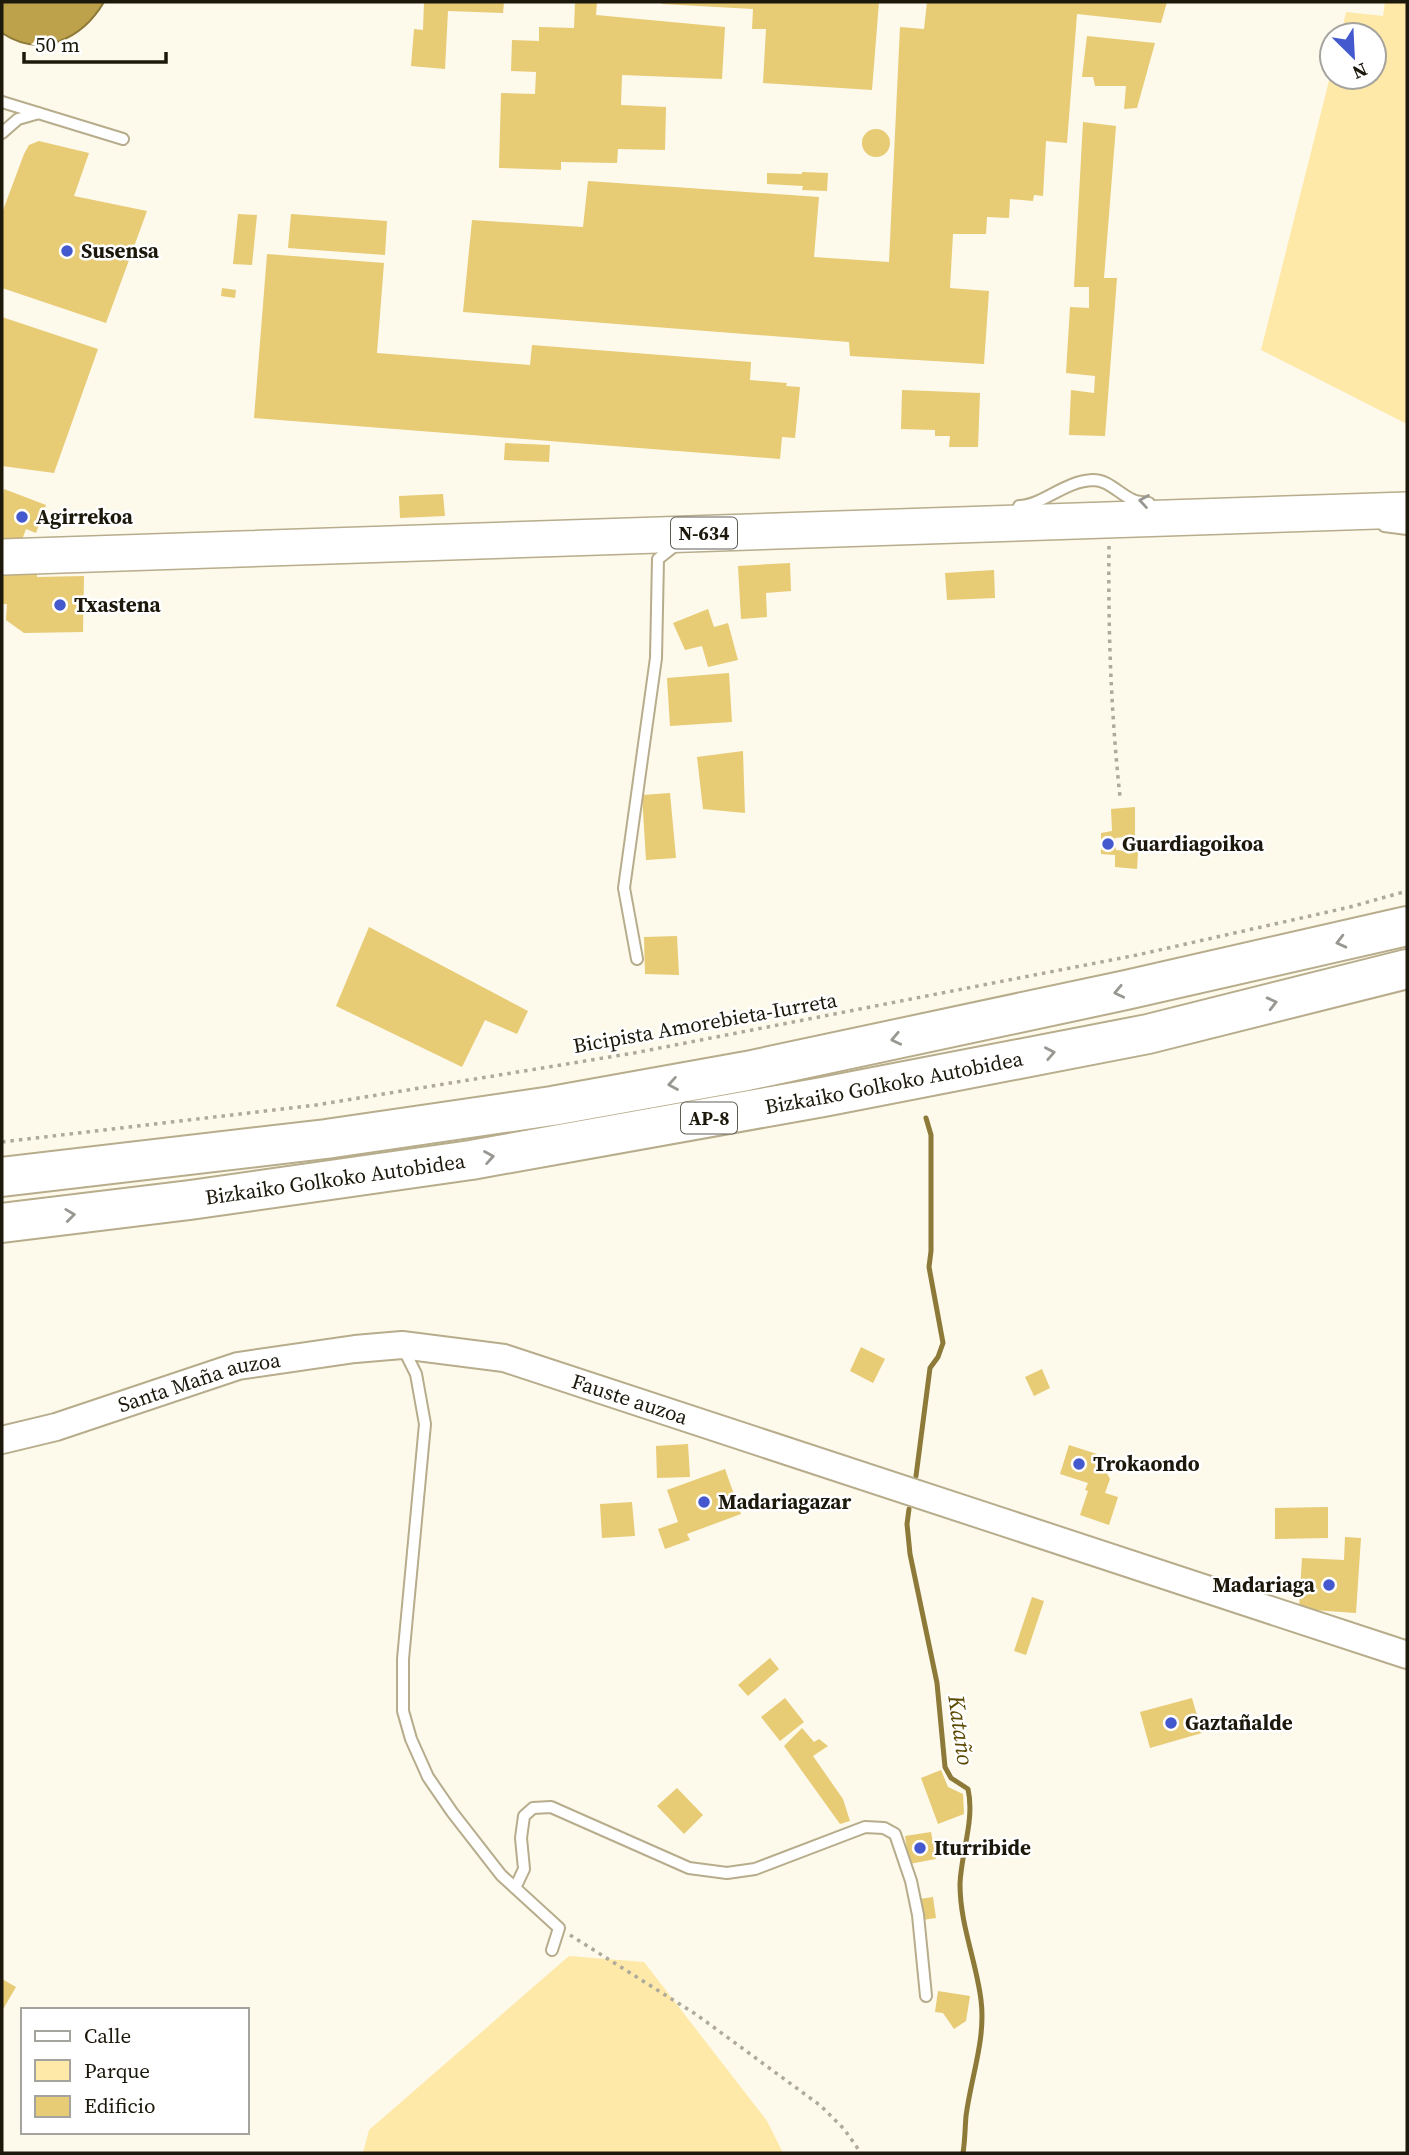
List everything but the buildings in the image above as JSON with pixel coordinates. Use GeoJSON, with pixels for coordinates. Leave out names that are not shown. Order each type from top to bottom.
{"type":"FeatureCollection","features":[{"type":"Feature","properties":{"kind":"highway","name":"N-634"},"geometry":{"type":"LineString","coordinates":[[2,557],[647,549],[702,533],[1407,510]]}},
{"type":"Feature","properties":{"kind":"highway","name":"Bizkaiko Golkoko Autobidea"},"geometry":{"type":"LineString","coordinates":[[2,1177],[326,1139],[630,1092],[747,1071],[1099,996],[1407,926]]}},
{"type":"Feature","properties":{"kind":"highway","name":"Bizkaiko Golkoko Autobidea"},"geometry":{"type":"LineString","coordinates":[[2,1223],[471,1160],[823,1097],[1148,1034],[1407,969]]}},
{"type":"Feature","properties":{"kind":"street","name":"Santa Maña auzoa"},"geometry":{"type":"LineString","coordinates":[[2,1440],[56,1427],[238,1366],[402,1345]]}},
{"type":"Feature","properties":{"kind":"street","name":"Fauste auzoa"},"geometry":{"type":"LineString","coordinates":[[402,1345],[504,1359],[1407,1655]]}},
{"type":"Feature","properties":{"kind":"lane"},"geometry":{"type":"LineString","coordinates":[[2,102],[123,139]]}},
{"type":"Feature","properties":{"kind":"lane"},"geometry":{"type":"LineString","coordinates":[[2,133],[18,119],[39,113]]}},
{"type":"Feature","properties":{"kind":"lane"},"geometry":{"type":"LineString","coordinates":[[1002,507],[1029,506],[1061,488],[1093,480],[1108,484],[1134,501],[1168,503]]}},
{"type":"Feature","properties":{"kind":"lane"},"geometry":{"type":"LineString","coordinates":[[1323,513],[1407,529]]}},
{"type":"Feature","properties":{"kind":"lane"},"geometry":{"type":"LineString","coordinates":[[801,530],[844,517]]}},
{"type":"Feature","properties":{"kind":"lane"},"geometry":{"type":"LineString","coordinates":[[637,959],[624,888],[656,658],[647,549]]}},
{"type":"Feature","properties":{"kind":"lane"},"geometry":{"type":"LineString","coordinates":[[402,1345],[416,1374],[425,1424],[403,1659],[403,1711],[411,1739],[428,1777],[501,1875],[559,1928],[552,1950]]}},
{"type":"Feature","properties":{"kind":"lane"},"geometry":{"type":"LineString","coordinates":[[515,1888],[524,1869],[521,1838],[524,1816],[533,1808],[551,1807],[689,1868],[727,1873],[755,1869],[865,1827],[884,1828],[895,1834],[911,1881],[918,1915],[926,1996]]}},
{"type":"Feature","properties":{"kind":"path"},"geometry":{"type":"LineString","coordinates":[[1109,520],[1108,646],[1120,797]]}},
{"type":"Feature","properties":{"kind":"path","name":"Bicipista Amorebieta-Iurreta"},"geometry":{"type":"LineString","coordinates":[[2,1142],[316,1105],[620,1055],[1137,955],[1350,907],[1407,891]]}},
{"type":"Feature","properties":{"kind":"path"},"geometry":{"type":"LineString","coordinates":[[559,1928],[697,2015],[821,2106],[844,2129],[861,2153]]}},
{"type":"Feature","properties":{"kind":"green space"},"geometry":{"type":"Polygon","coordinates":[[[1385,2],[1407,2],[1407,424],[1261,350],[1326,91],[1388,91],[1388,21],[1344,21],[1346,12],[1383,16],[1385,2]]]}},
{"type":"Feature","properties":{"kind":"green space"},"geometry":{"type":"Polygon","coordinates":[[[569,1956],[644,1962],[767,2121],[783,2153],[363,2153],[369,2130],[569,1956]]]}},
{"type":"Feature","properties":{"kind":"shaded area"},"geometry":{"type":"Polygon","coordinates":[[[2,2],[104,2],[95,15],[72,35],[46,44],[31,44],[17,41],[2,33],[2,2]]]}},
{"type":"Feature","properties":{"kind":"waterway","name":"Kataño"},"geometry":{"type":"LineString","coordinates":[[916,1476],[930,1368],[943,1343],[929,1267],[931,1135],[926,1118]]}},
{"type":"Feature","properties":{"kind":"waterway","name":"Kataño"},"geometry":{"type":"LineString","coordinates":[[909,1509],[907,1524],[910,1554],[937,1683],[945,1767],[951,1778],[968,1789],[970,1801],[960,1884],[965,1928],[979,1985],[982,2015],[963,2153]]}},
{"type":"Feature","properties":{"kind":"place","name":"Susensa"},"geometry":{"type":"Point","coordinates":[67,251]}},
{"type":"Feature","properties":{"kind":"place","name":"Agirrekoa"},"geometry":{"type":"Point","coordinates":[22,517]}},
{"type":"Feature","properties":{"kind":"place","name":"Txastena"},"geometry":{"type":"Point","coordinates":[60,605]}},
{"type":"Feature","properties":{"kind":"place","name":"Guardiagoikoa"},"geometry":{"type":"Point","coordinates":[1108,844]}},
{"type":"Feature","properties":{"kind":"place","name":"Trokaondo"},"geometry":{"type":"Point","coordinates":[1079,1464]}},
{"type":"Feature","properties":{"kind":"place","name":"Madariagazar"},"geometry":{"type":"Point","coordinates":[704,1502]}},
{"type":"Feature","properties":{"kind":"place","name":"Madariaga"},"geometry":{"type":"Point","coordinates":[1329,1585]}},
{"type":"Feature","properties":{"kind":"place","name":"Gaztañalde"},"geometry":{"type":"Point","coordinates":[1171,1723]}},
{"type":"Feature","properties":{"kind":"place","name":"Iturribide"},"geometry":{"type":"Point","coordinates":[920,1848]}}]}
